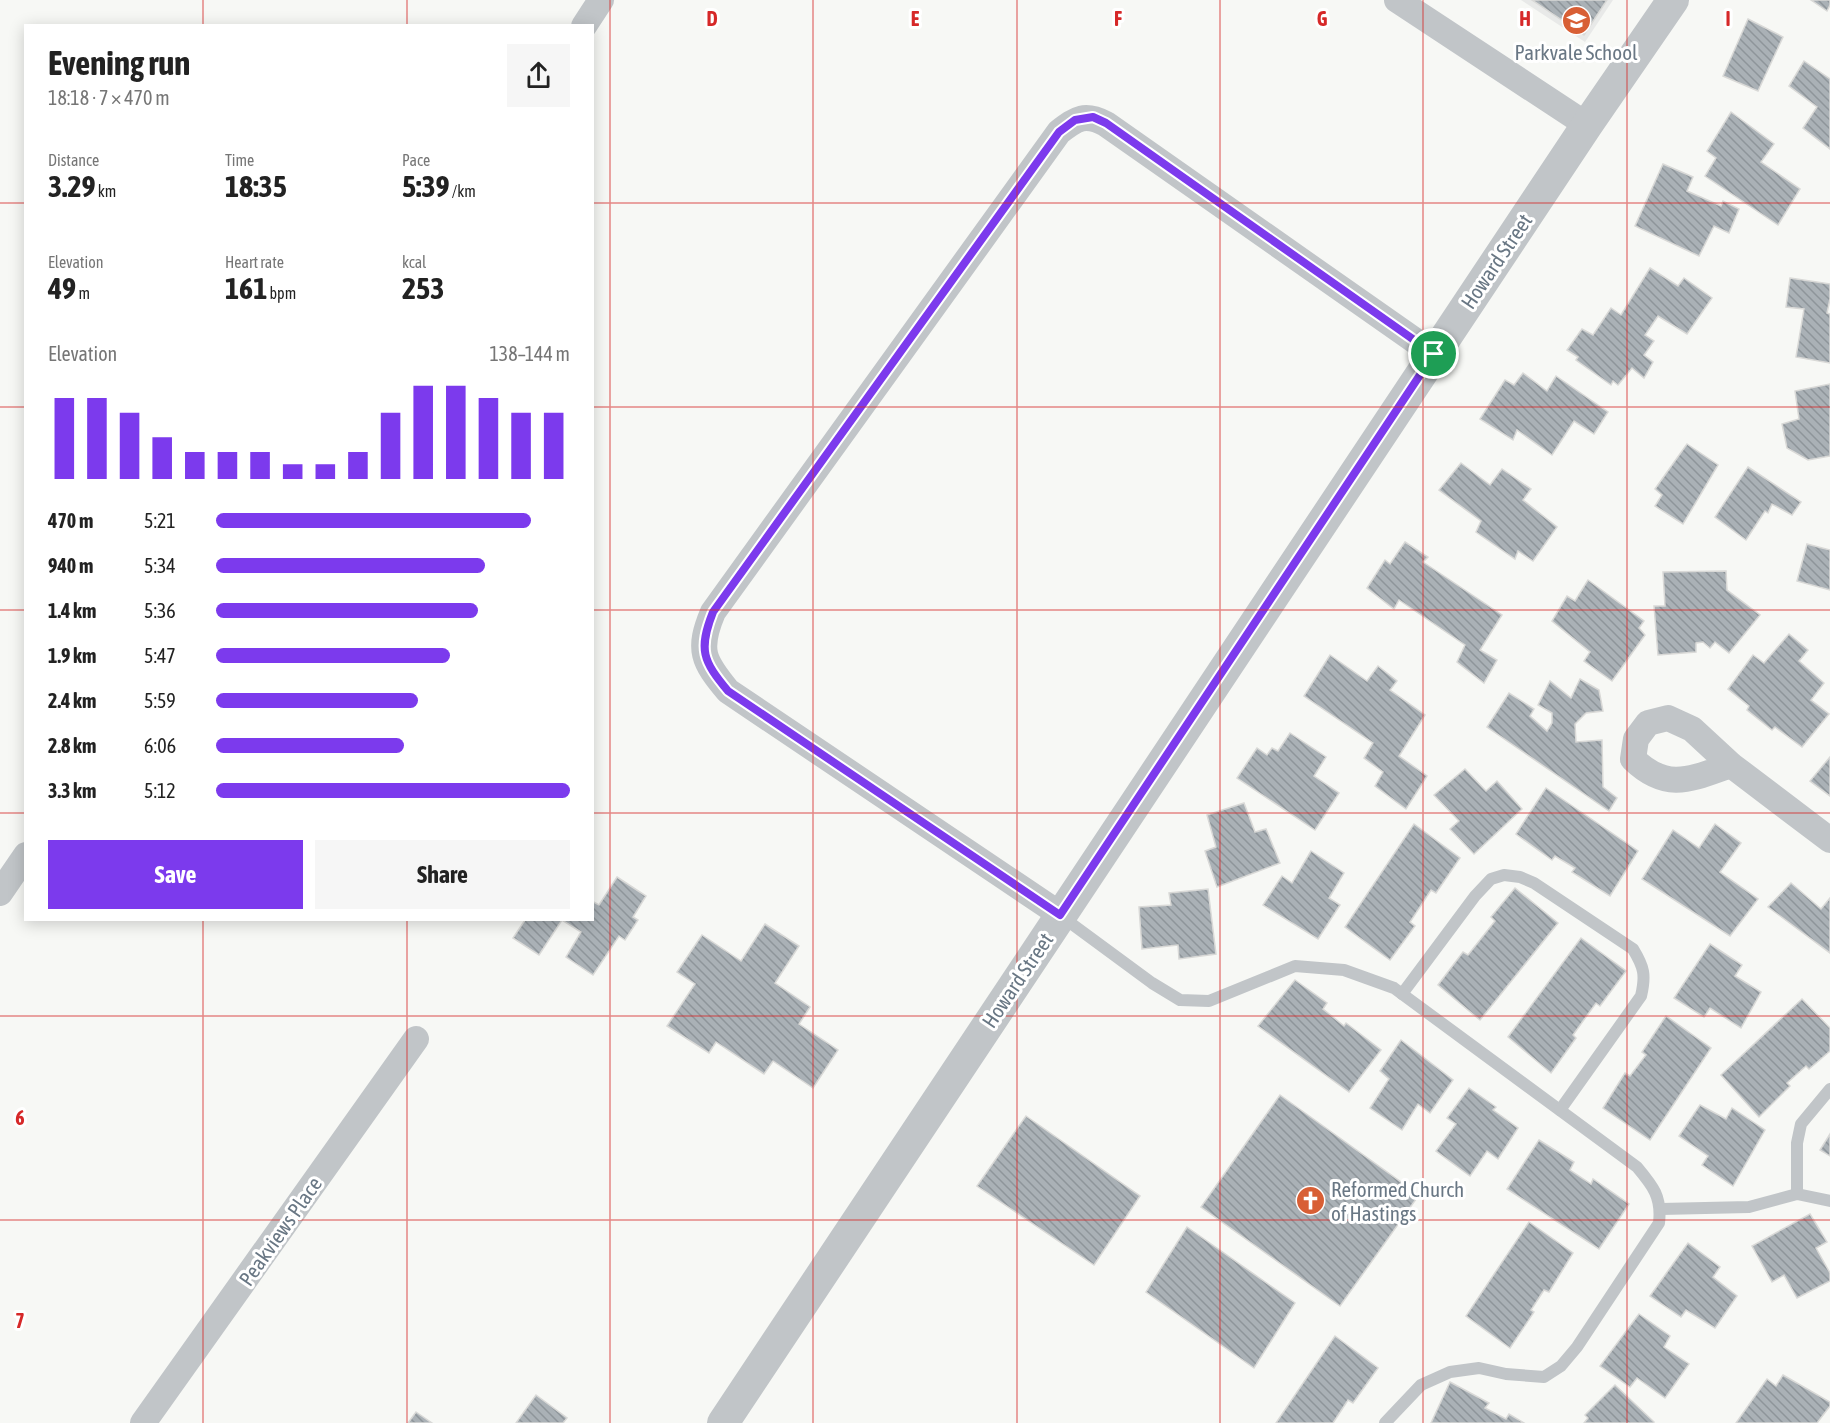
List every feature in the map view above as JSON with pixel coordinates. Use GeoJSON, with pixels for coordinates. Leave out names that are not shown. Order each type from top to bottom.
{"type":"FeatureCollection","features":[{"type":"Feature","properties":{"kind":"street"},"geometry":{"type":"LineString","coordinates":[[585,24],[602,0]]}},
{"type":"Feature","properties":{"kind":"street"},"geometry":{"type":"LineString","coordinates":[[1397,0],[1587,125]]}},
{"type":"Feature","properties":{"kind":"street","name":"Howard Street"},"geometry":{"type":"LineString","coordinates":[[723,1423],[1434,354],[1673,0]]}},
{"type":"Feature","properties":{"kind":"street"},"geometry":{"type":"LineString","coordinates":[[1060,915],[728,691],[709,669],[703,648],[713,612],[1059,132],[1075,120],[1093,117],[1106,123],[1434,354]]}},
{"type":"Feature","properties":{"kind":"street"},"geometry":{"type":"LineString","coordinates":[[1731,765],[1830,840]]}},
{"type":"Feature","properties":{"kind":"street"},"geometry":{"type":"LineString","coordinates":[[0,893],[24,858]]}},
{"type":"Feature","properties":{"kind":"street","name":"Peakviews Place"},"geometry":{"type":"LineString","coordinates":[[143,1423],[416,1039]]}},
{"type":"Feature","properties":{"kind":"lane"},"geometry":{"type":"LineString","coordinates":[[1402,994],[1475,896],[1491,879],[1504,875],[1520,876],[1534,883],[1633,949],[1640,961],[1645,978],[1641,996],[1560,1110]]}},
{"type":"Feature","properties":{"kind":"lane"},"geometry":{"type":"LineString","coordinates":[[1060,915],[1152,983],[1180,1000],[1209,1001],[1295,966],[1344,970],[1394,988],[1637,1167],[1654,1188],[1661,1209],[1659,1224],[1577,1347],[1561,1366],[1544,1377],[1506,1374],[1479,1368],[1450,1372],[1422,1385],[1385,1423]]}},
{"type":"Feature","properties":{"kind":"lane"},"geometry":{"type":"LineString","coordinates":[[1797,1194],[1797,1143],[1801,1124],[1830,1089]]}},
{"type":"Feature","properties":{"kind":"lane"},"geometry":{"type":"LineString","coordinates":[[1661,1209],[1749,1207],[1797,1194],[1830,1201]]}},
{"type":"Feature","properties":{"kind":"shaded area","name":"Parkvale School"},"geometry":{"type":"Polygon","coordinates":[[[1521,0],[1613,0],[1585,42],[1521,0]]]}},
{"type":"Feature","properties":{"kind":"building","name":"Parkvale School"},"geometry":{"type":"Polygon","coordinates":[[[1532,0],[1607,0],[1584,35],[1532,0]]]}},
{"type":"Feature","properties":{"kind":"building"},"geometry":{"type":"Polygon","coordinates":[[[1811,0],[1830,0],[1830,5],[1827,11],[1811,0]]]}},
{"type":"Feature","properties":{"kind":"building"},"geometry":{"type":"Polygon","coordinates":[[[1748,19],[1783,37],[1758,91],[1723,76],[1748,19]]]}},
{"type":"Feature","properties":{"kind":"building"},"geometry":{"type":"Polygon","coordinates":[[[1804,61],[1830,79],[1830,149],[1803,128],[1817,107],[1789,86],[1804,61]]]}},
{"type":"Feature","properties":{"kind":"building"},"geometry":{"type":"Polygon","coordinates":[[[1731,112],[1774,144],[1761,162],[1800,189],[1778,225],[1705,176],[1716,158],[1707,151],[1731,112]]]}},
{"type":"Feature","properties":{"kind":"building"},"geometry":{"type":"Polygon","coordinates":[[[1663,164],[1693,177],[1687,191],[1721,206],[1723,201],[1739,209],[1729,233],[1714,226],[1699,256],[1635,226],[1663,164]]]}},
{"type":"Feature","properties":{"kind":"building"},"geometry":{"type":"Polygon","coordinates":[[[1650,268],[1678,286],[1684,278],[1712,298],[1687,334],[1658,316],[1645,335],[1654,341],[1644,355],[1653,362],[1644,378],[1632,368],[1618,385],[1613,381],[1611,385],[1576,360],[1578,357],[1567,350],[1582,329],[1593,335],[1611,308],[1621,315],[1650,268]]]}},
{"type":"Feature","properties":{"kind":"building"},"geometry":{"type":"Polygon","coordinates":[[[1790,278],[1830,284],[1827,313],[1830,314],[1830,363],[1796,357],[1804,309],[1786,307],[1790,278]]]}},
{"type":"Feature","properties":{"kind":"building"},"geometry":{"type":"Polygon","coordinates":[[[1523,373],[1547,391],[1556,376],[1608,412],[1594,434],[1574,421],[1552,455],[1517,430],[1513,440],[1480,419],[1505,380],[1514,385],[1523,373]]]}},
{"type":"Feature","properties":{"kind":"building"},"geometry":{"type":"Polygon","coordinates":[[[1830,384],[1830,456],[1808,460],[1787,448],[1782,424],[1799,419],[1795,391],[1830,384]]]}},
{"type":"Feature","properties":{"kind":"building"},"geometry":{"type":"Polygon","coordinates":[[[1687,444],[1718,465],[1683,524],[1655,506],[1662,495],[1655,489],[1687,444]]]}},
{"type":"Feature","properties":{"kind":"building"},"geometry":{"type":"Polygon","coordinates":[[[1461,463],[1490,485],[1502,469],[1531,489],[1523,500],[1557,527],[1533,561],[1518,551],[1515,559],[1476,532],[1481,521],[1439,490],[1461,463]]]}},
{"type":"Feature","properties":{"kind":"building"},"geometry":{"type":"Polygon","coordinates":[[[1748,467],[1801,502],[1792,515],[1772,504],[1768,513],[1765,511],[1746,540],[1715,517],[1748,467]]]}},
{"type":"Feature","properties":{"kind":"building"},"geometry":{"type":"Polygon","coordinates":[[[1405,542],[1428,557],[1423,562],[1502,615],[1480,650],[1497,660],[1484,683],[1457,662],[1465,645],[1399,600],[1394,609],[1367,588],[1385,560],[1390,564],[1405,542]]]}},
{"type":"Feature","properties":{"kind":"building"},"geometry":{"type":"Polygon","coordinates":[[[1807,544],[1830,550],[1830,590],[1797,581],[1807,544]]]}},
{"type":"Feature","properties":{"kind":"building"},"geometry":{"type":"Polygon","coordinates":[[[1726,571],[1727,590],[1760,615],[1729,653],[1715,642],[1710,648],[1703,642],[1696,643],[1696,652],[1658,655],[1654,606],[1665,606],[1663,572],[1726,571]]]}},
{"type":"Feature","properties":{"kind":"building"},"geometry":{"type":"Polygon","coordinates":[[[1588,580],[1644,621],[1639,628],[1645,635],[1612,681],[1584,661],[1590,652],[1552,621],[1567,596],[1575,601],[1588,580]]]}},
{"type":"Feature","properties":{"kind":"building"},"geometry":{"type":"Polygon","coordinates":[[[1789,634],[1808,650],[1799,661],[1824,683],[1811,700],[1829,714],[1802,747],[1775,727],[1772,730],[1747,710],[1749,706],[1728,689],[1753,655],[1764,663],[1789,634]]]}},
{"type":"Feature","properties":{"kind":"building"},"geometry":{"type":"Polygon","coordinates":[[[1330,655],[1367,681],[1378,666],[1397,681],[1390,690],[1425,715],[1399,756],[1427,776],[1406,809],[1375,786],[1383,772],[1364,758],[1373,743],[1304,696],[1330,655]]]}},
{"type":"Feature","properties":{"kind":"building"},"geometry":{"type":"Polygon","coordinates":[[[1580,679],[1599,690],[1603,711],[1586,713],[1575,724],[1576,742],[1602,740],[1603,787],[1617,798],[1609,811],[1487,727],[1509,693],[1534,709],[1530,716],[1547,731],[1552,723],[1552,713],[1538,705],[1550,681],[1571,698],[1580,679]]]}},
{"type":"Feature","properties":{"kind":"building"},"geometry":{"type":"Polygon","coordinates":[[[1290,733],[1326,757],[1314,776],[1339,793],[1315,830],[1237,778],[1257,748],[1267,755],[1272,748],[1278,751],[1290,733]]]}},
{"type":"Feature","properties":{"kind":"building"},"geometry":{"type":"Polygon","coordinates":[[[1830,757],[1830,796],[1810,781],[1830,757]]]}},
{"type":"Feature","properties":{"kind":"building"},"geometry":{"type":"Polygon","coordinates":[[[1465,769],[1486,791],[1497,781],[1522,809],[1474,854],[1450,829],[1459,821],[1434,795],[1465,769]]]}},
{"type":"Feature","properties":{"kind":"building"},"geometry":{"type":"Polygon","coordinates":[[[1546,788],[1638,851],[1610,896],[1572,872],[1575,868],[1555,856],[1552,860],[1516,834],[1546,788]]]}},
{"type":"Feature","properties":{"kind":"building"},"geometry":{"type":"Polygon","coordinates":[[[1244,803],[1255,832],[1266,829],[1280,863],[1217,887],[1205,851],[1216,847],[1207,815],[1244,803]]]}},
{"type":"Feature","properties":{"kind":"building"},"geometry":{"type":"Polygon","coordinates":[[[1414,824],[1460,858],[1436,893],[1431,890],[1410,922],[1415,926],[1390,960],[1345,927],[1414,824]]]}},
{"type":"Feature","properties":{"kind":"building"},"geometry":{"type":"Polygon","coordinates":[[[1715,824],[1741,843],[1720,872],[1758,899],[1730,936],[1642,879],[1673,830],[1699,848],[1715,824]]]}},
{"type":"Feature","properties":{"kind":"building"},"geometry":{"type":"Polygon","coordinates":[[[1311,851],[1344,873],[1329,898],[1340,905],[1318,939],[1263,905],[1282,876],[1292,883],[1311,851]]]}},
{"type":"Feature","properties":{"kind":"building"},"geometry":{"type":"Polygon","coordinates":[[[617,877],[646,896],[633,917],[638,920],[625,940],[619,936],[593,975],[566,957],[581,932],[564,921],[594,921],[594,902],[599,905],[617,877]]]}},
{"type":"Feature","properties":{"kind":"building"},"geometry":{"type":"Polygon","coordinates":[[[1791,883],[1821,909],[1830,898],[1830,953],[1768,907],[1791,883]]]}},
{"type":"Feature","properties":{"kind":"building"},"geometry":{"type":"Polygon","coordinates":[[[1515,888],[1558,923],[1480,1020],[1438,985],[1463,952],[1468,955],[1495,921],[1491,917],[1515,888]]]}},
{"type":"Feature","properties":{"kind":"building"},"geometry":{"type":"Polygon","coordinates":[[[1208,889],[1216,954],[1179,959],[1178,945],[1142,949],[1139,907],[1171,905],[1169,893],[1208,889]]]}},
{"type":"Feature","properties":{"kind":"building"},"geometry":{"type":"Polygon","coordinates":[[[524,921],[561,921],[539,955],[513,938],[524,921]]]}},
{"type":"Feature","properties":{"kind":"building"},"geometry":{"type":"Polygon","coordinates":[[[765,924],[799,946],[775,983],[810,1007],[799,1024],[838,1050],[813,1088],[773,1061],[764,1074],[716,1042],[709,1053],[667,1026],[695,984],[677,972],[702,935],[741,961],[765,924]]]}},
{"type":"Feature","properties":{"kind":"building"},"geometry":{"type":"Polygon","coordinates":[[[1581,938],[1626,971],[1600,1006],[1596,1003],[1573,1035],[1576,1038],[1551,1073],[1508,1037],[1581,938]]]}},
{"type":"Feature","properties":{"kind":"building"},"geometry":{"type":"Polygon","coordinates":[[[1710,944],[1742,965],[1735,976],[1761,992],[1741,1028],[1710,1008],[1704,1017],[1674,998],[1710,944]]]}},
{"type":"Feature","properties":{"kind":"building"},"geometry":{"type":"Polygon","coordinates":[[[1295,980],[1327,1003],[1323,1009],[1344,1026],[1346,1023],[1381,1050],[1349,1092],[1258,1026],[1295,980]]]}},
{"type":"Feature","properties":{"kind":"building"},"geometry":{"type":"Polygon","coordinates":[[[1802,999],[1830,1028],[1830,1051],[1809,1069],[1806,1066],[1787,1083],[1790,1086],[1759,1117],[1721,1075],[1802,999]]]}},
{"type":"Feature","properties":{"kind":"building"},"geometry":{"type":"Polygon","coordinates":[[[1666,1016],[1711,1048],[1650,1140],[1603,1108],[1625,1073],[1630,1076],[1646,1055],[1642,1052],[1666,1016]]]}},
{"type":"Feature","properties":{"kind":"building"},"geometry":{"type":"Polygon","coordinates":[[[1401,1040],[1453,1080],[1430,1113],[1418,1104],[1402,1130],[1370,1108],[1389,1079],[1380,1071],[1401,1040]]]}},
{"type":"Feature","properties":{"kind":"building"},"geometry":{"type":"Polygon","coordinates":[[[1469,1088],[1496,1107],[1493,1110],[1518,1128],[1498,1159],[1487,1151],[1470,1176],[1436,1151],[1456,1124],[1447,1118],[1469,1088]]]}},
{"type":"Feature","properties":{"kind":"building","name":"Reformed Church of Hastings"},"geometry":{"type":"Polygon","coordinates":[[[1280,1095],[1419,1195],[1340,1306],[1201,1207],[1280,1095]]]}},
{"type":"Feature","properties":{"kind":"building"},"geometry":{"type":"Polygon","coordinates":[[[1700,1105],[1726,1119],[1732,1108],[1765,1130],[1733,1186],[1702,1165],[1708,1156],[1679,1136],[1700,1105]]]}},
{"type":"Feature","properties":{"kind":"building"},"geometry":{"type":"Polygon","coordinates":[[[1026,1116],[1140,1196],[1094,1265],[977,1186],[1026,1116]]]}},
{"type":"Feature","properties":{"kind":"building"},"geometry":{"type":"Polygon","coordinates":[[[1830,1134],[1830,1156],[1820,1150],[1830,1134]]]}},
{"type":"Feature","properties":{"kind":"building"},"geometry":{"type":"Polygon","coordinates":[[[1539,1140],[1574,1162],[1570,1170],[1591,1184],[1593,1179],[1629,1204],[1599,1249],[1507,1189],[1539,1140]]]}},
{"type":"Feature","properties":{"kind":"building"},"geometry":{"type":"Polygon","coordinates":[[[1810,1214],[1827,1242],[1816,1248],[1830,1273],[1830,1281],[1797,1298],[1784,1275],[1772,1282],[1752,1246],[1810,1214]]]}},
{"type":"Feature","properties":{"kind":"building"},"geometry":{"type":"Polygon","coordinates":[[[1529,1222],[1573,1253],[1549,1292],[1544,1290],[1531,1310],[1534,1312],[1510,1348],[1466,1316],[1529,1222]]]}},
{"type":"Feature","properties":{"kind":"building"},"geometry":{"type":"Polygon","coordinates":[[[1187,1227],[1295,1303],[1254,1368],[1146,1292],[1187,1227]]]}},
{"type":"Feature","properties":{"kind":"building"},"geometry":{"type":"Polygon","coordinates":[[[1688,1243],[1720,1267],[1713,1277],[1737,1296],[1715,1328],[1686,1310],[1681,1317],[1650,1296],[1688,1243]]]}},
{"type":"Feature","properties":{"kind":"building"},"geometry":{"type":"Polygon","coordinates":[[[1639,1314],[1670,1336],[1664,1347],[1689,1364],[1665,1398],[1637,1378],[1630,1387],[1600,1366],[1639,1314]]]}},
{"type":"Feature","properties":{"kind":"building"},"geometry":{"type":"Polygon","coordinates":[[[1335,1336],[1378,1368],[1353,1403],[1348,1400],[1333,1423],[1276,1423],[1335,1336]]]}},
{"type":"Feature","properties":{"kind":"building"},"geometry":{"type":"Polygon","coordinates":[[[1783,1375],[1830,1402],[1830,1406],[1817,1423],[1736,1423],[1767,1379],[1776,1386],[1783,1375]]]}},
{"type":"Feature","properties":{"kind":"building"},"geometry":{"type":"Polygon","coordinates":[[[1450,1382],[1489,1403],[1485,1408],[1506,1419],[1509,1414],[1524,1423],[1431,1423],[1450,1382]]]}},
{"type":"Feature","properties":{"kind":"building"},"geometry":{"type":"Polygon","coordinates":[[[1615,1385],[1654,1422],[1584,1423],[1588,1418],[1585,1415],[1615,1385]]]}},
{"type":"Feature","properties":{"kind":"building"},"geometry":{"type":"Polygon","coordinates":[[[536,1395],[567,1418],[563,1423],[516,1423],[536,1395]]]}},
{"type":"Feature","properties":{"kind":"building"},"geometry":{"type":"Polygon","coordinates":[[[416,1412],[432,1423],[408,1423],[416,1412]]]}},
{"type":"Feature","properties":{"kind":"place","name":"Parkvale School"},"geometry":{"type":"Point","coordinates":[1576,21]}},
{"type":"Feature","properties":{"kind":"place","name":"Reformed Church of Hastings"},"geometry":{"type":"Point","coordinates":[1310,1201]}},
{"type":"Feature","properties":{"kind":"route"},"geometry":{"type":"LineString","coordinates":[[1093,117],[1106,123],[1434,354],[1060,915],[728,691],[709,669],[703,648],[713,612],[1059,132],[1075,120],[1093,117]]}}]}
